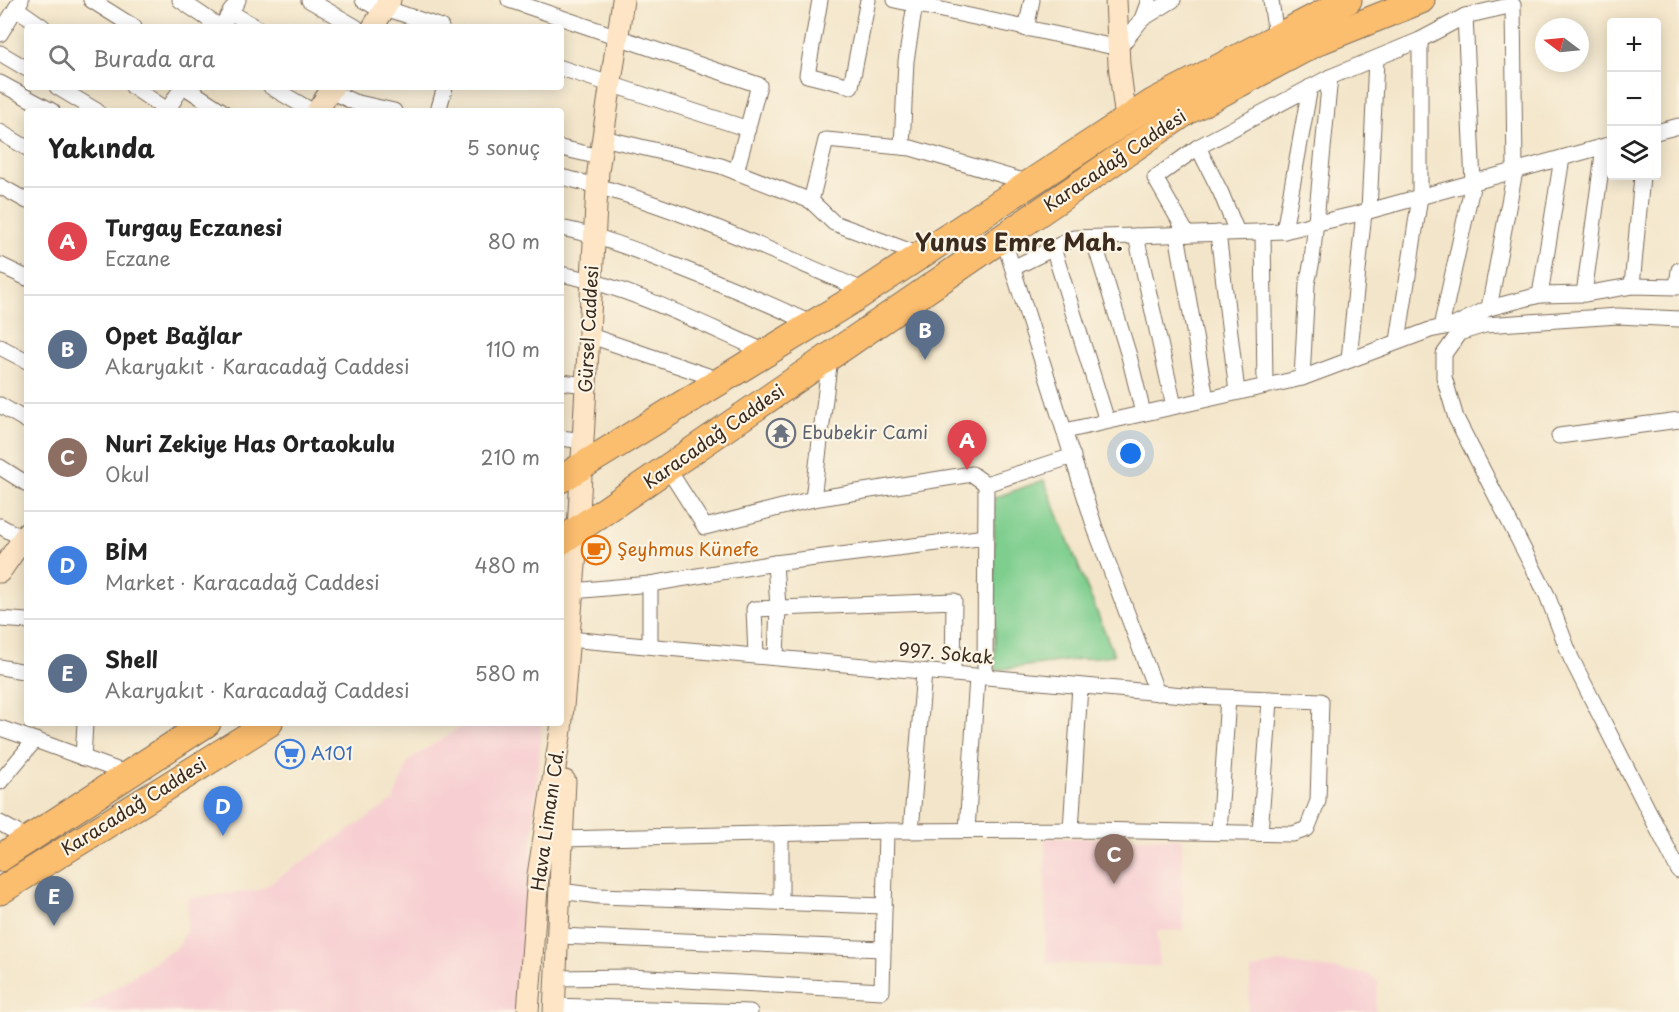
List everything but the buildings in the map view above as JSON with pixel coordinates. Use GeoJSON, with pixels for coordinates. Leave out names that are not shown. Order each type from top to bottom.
{"type":"FeatureCollection","features":[{"type":"Feature","properties":{"kind":"highway","name":"Karacadağ Caddesi"},"geometry":{"type":"LineString","coordinates":[[575,461],[720,380],[866,291],[1152,103],[1276,37],[1318,8],[1348,0]]}},
{"type":"Feature","properties":{"kind":"highway","name":"Karacadağ Caddesi"},"geometry":{"type":"LineString","coordinates":[[570,536],[1187,111],[1321,40],[1421,0]]}},
{"type":"Feature","properties":{"kind":"highway","name":"Karacadağ Caddesi"},"geometry":{"type":"LineString","coordinates":[[0,858],[128,774],[196,726]]}},
{"type":"Feature","properties":{"kind":"highway","name":"Karacadağ Caddesi"},"geometry":{"type":"LineString","coordinates":[[0,891],[264,726]]}},
{"type":"Feature","properties":{"kind":"main road","name":"Gürsel Caddesi"},"geometry":{"type":"LineString","coordinates":[[564,696],[573,591],[570,536],[575,461],[586,385],[597,185],[622,0]]}},
{"type":"Feature","properties":{"kind":"main road"},"geometry":{"type":"LineString","coordinates":[[1116,0],[1126,120]]}},
{"type":"Feature","properties":{"kind":"main road"},"geometry":{"type":"LineString","coordinates":[[319,108],[331,90]]}},
{"type":"Feature","properties":{"kind":"main road"},"geometry":{"type":"LineString","coordinates":[[0,572],[24,541]]}},
{"type":"Feature","properties":{"kind":"main road","name":"Gürsel Caddesi"},"geometry":{"type":"LineString","coordinates":[[561,726],[561,730]]}},
{"type":"Feature","properties":{"kind":"main road","name":"Hava Limanı Cd."},"geometry":{"type":"LineString","coordinates":[[554,1009],[565,766],[561,730]]}},
{"type":"Feature","properties":{"kind":"main road","name":"Hava Limanı Cd."},"geometry":{"type":"LineString","coordinates":[[528,1012],[538,875],[561,730]]}},
{"type":"Feature","properties":{"kind":"street"},"geometry":{"type":"LineString","coordinates":[[91,0],[129,24]]}},
{"type":"Feature","properties":{"kind":"street"},"geometry":{"type":"LineString","coordinates":[[180,0],[216,24]]}},
{"type":"Feature","properties":{"kind":"street"},"geometry":{"type":"LineString","coordinates":[[309,0],[351,24]]}},
{"type":"Feature","properties":{"kind":"street"},"geometry":{"type":"LineString","coordinates":[[363,0],[383,11],[430,24]]}},
{"type":"Feature","properties":{"kind":"street"},"geometry":{"type":"LineString","coordinates":[[509,0],[759,86],[736,172]]}},
{"type":"Feature","properties":{"kind":"street"},"geometry":{"type":"LineString","coordinates":[[820,0],[807,75],[851,86],[868,0]]}},
{"type":"Feature","properties":{"kind":"street"},"geometry":{"type":"LineString","coordinates":[[895,0],[915,4],[934,4],[1026,28],[1119,48],[1143,19],[1173,0]]}},
{"type":"Feature","properties":{"kind":"street"},"geometry":{"type":"LineString","coordinates":[[1026,28],[1032,0]]}},
{"type":"Feature","properties":{"kind":"street"},"geometry":{"type":"LineString","coordinates":[[1143,19],[1149,0]]}},
{"type":"Feature","properties":{"kind":"street"},"geometry":{"type":"LineString","coordinates":[[1271,0],[1276,37]]}},
{"type":"Feature","properties":{"kind":"street"},"geometry":{"type":"LineString","coordinates":[[0,34],[18,4],[41,24]]}},
{"type":"Feature","properties":{"kind":"street"},"geometry":{"type":"LineString","coordinates":[[902,147],[906,61],[915,4]]}},
{"type":"Feature","properties":{"kind":"street"},"geometry":{"type":"LineString","coordinates":[[1206,399],[1182,234],[1155,177],[1198,147],[1330,77],[1420,40],[1465,16],[1513,5],[1515,171],[1489,308]]}},
{"type":"Feature","properties":{"kind":"street"},"geometry":{"type":"LineString","coordinates":[[222,24],[234,6],[253,24]]}},
{"type":"Feature","properties":{"kind":"street"},"geometry":{"type":"LineString","coordinates":[[1442,327],[1473,183],[1465,16]]}},
{"type":"Feature","properties":{"kind":"street"},"geometry":{"type":"LineString","coordinates":[[1398,341],[1420,197],[1420,40]]}},
{"type":"Feature","properties":{"kind":"street"},"geometry":{"type":"LineString","coordinates":[[0,53],[24,67]]}},
{"type":"Feature","properties":{"kind":"street"},"geometry":{"type":"LineString","coordinates":[[1349,359],[1366,212],[1376,59]]}},
{"type":"Feature","properties":{"kind":"street"},"geometry":{"type":"LineString","coordinates":[[564,69],[748,129]]}},
{"type":"Feature","properties":{"kind":"street"},"geometry":{"type":"LineString","coordinates":[[1302,378],[1307,284],[1330,77]]}},
{"type":"Feature","properties":{"kind":"street"},"geometry":{"type":"LineString","coordinates":[[0,83],[46,108]]}},
{"type":"Feature","properties":{"kind":"street"},"geometry":{"type":"LineString","coordinates":[[1284,231],[1310,87]]}},
{"type":"Feature","properties":{"kind":"street"},"geometry":{"type":"LineString","coordinates":[[62,90],[92,108]]}},
{"type":"Feature","properties":{"kind":"street"},"geometry":{"type":"LineString","coordinates":[[137,90],[164,108]]}},
{"type":"Feature","properties":{"kind":"street"},"geometry":{"type":"LineString","coordinates":[[168,108],[181,90]]}},
{"type":"Feature","properties":{"kind":"street"},"geometry":{"type":"LineString","coordinates":[[188,90],[217,108]]}},
{"type":"Feature","properties":{"kind":"street"},"geometry":{"type":"LineString","coordinates":[[276,90],[307,108]]}},
{"type":"Feature","properties":{"kind":"street"},"geometry":{"type":"LineString","coordinates":[[334,90],[354,102],[381,108]]}},
{"type":"Feature","properties":{"kind":"street"},"geometry":{"type":"LineString","coordinates":[[439,108],[444,90]]}},
{"type":"Feature","properties":{"kind":"street"},"geometry":{"type":"LineString","coordinates":[[1661,131],[1679,126]]}},
{"type":"Feature","properties":{"kind":"street"},"geometry":{"type":"LineString","coordinates":[[0,132],[24,146]]}},
{"type":"Feature","properties":{"kind":"street"},"geometry":{"type":"LineString","coordinates":[[811,201],[826,140],[902,147],[1030,183]]}},
{"type":"Feature","properties":{"kind":"street"},"geometry":{"type":"LineString","coordinates":[[1015,267],[1074,238],[1284,231],[1366,212],[1607,146]]}},
{"type":"Feature","properties":{"kind":"street"},"geometry":{"type":"LineString","coordinates":[[564,148],[601,147],[736,172],[811,201],[834,223],[920,255]]}},
{"type":"Feature","properties":{"kind":"street"},"geometry":{"type":"LineString","coordinates":[[1198,147],[1221,193],[1236,232]]}},
{"type":"Feature","properties":{"kind":"street"},"geometry":{"type":"LineString","coordinates":[[1584,294],[1607,152]]}},
{"type":"Feature","properties":{"kind":"street"},"geometry":{"type":"LineString","coordinates":[[1540,295],[1562,158]]}},
{"type":"Feature","properties":{"kind":"street"},"geometry":{"type":"LineString","coordinates":[[564,178],[597,185],[693,219],[866,291]]}},
{"type":"Feature","properties":{"kind":"street"},"geometry":{"type":"LineString","coordinates":[[1632,286],[1642,180]]}},
{"type":"Feature","properties":{"kind":"street"},"geometry":{"type":"LineString","coordinates":[[0,186],[24,199]]}},
{"type":"Feature","properties":{"kind":"street"},"geometry":{"type":"LineString","coordinates":[[564,229],[594,235],[762,299],[812,324]]}},
{"type":"Feature","properties":{"kind":"street"},"geometry":{"type":"LineString","coordinates":[[1263,232],[1265,386]]}},
{"type":"Feature","properties":{"kind":"street"},"geometry":{"type":"LineString","coordinates":[[1218,233],[1237,392]]}},
{"type":"Feature","properties":{"kind":"street"},"geometry":{"type":"LineString","coordinates":[[1136,236],[1174,406]]}},
{"type":"Feature","properties":{"kind":"street"},"geometry":{"type":"LineString","coordinates":[[1004,238],[1015,267],[1095,528],[1157,693]]}},
{"type":"Feature","properties":{"kind":"street"},"geometry":{"type":"LineString","coordinates":[[1093,238],[1129,356],[1143,413]]}},
{"type":"Feature","properties":{"kind":"street"},"geometry":{"type":"LineString","coordinates":[[1053,248],[1107,421]]}},
{"type":"Feature","properties":{"kind":"street"},"geometry":{"type":"LineString","coordinates":[[0,265],[24,277]]}},
{"type":"Feature","properties":{"kind":"street"},"geometry":{"type":"LineString","coordinates":[[1065,431],[1302,378],[1398,341],[1455,325],[1489,308],[1540,295],[1584,294],[1632,286],[1677,287],[1679,270]]}},
{"type":"Feature","properties":{"kind":"street"},"geometry":{"type":"LineString","coordinates":[[564,275],[592,280],[649,301],[766,352]]}},
{"type":"Feature","properties":{"kind":"street"},"geometry":{"type":"LineString","coordinates":[[1679,319],[1618,316],[1485,325],[1459,333],[1444,354],[1444,377],[1456,418],[1548,595],[1571,658],[1679,871]]}},
{"type":"Feature","properties":{"kind":"street"},"geometry":{"type":"LineString","coordinates":[[588,335],[720,380]]}},
{"type":"Feature","properties":{"kind":"street"},"geometry":{"type":"LineString","coordinates":[[0,347],[24,359]]}},
{"type":"Feature","properties":{"kind":"street"},"geometry":{"type":"LineString","coordinates":[[813,499],[830,357]]}},
{"type":"Feature","properties":{"kind":"street"},"geometry":{"type":"LineString","coordinates":[[564,382],[586,385]]}},
{"type":"Feature","properties":{"kind":"street"},"geometry":{"type":"LineString","coordinates":[[0,405],[24,419]]}},
{"type":"Feature","properties":{"kind":"street"},"geometry":{"type":"LineString","coordinates":[[1559,436],[1679,420]]}},
{"type":"Feature","properties":{"kind":"street"},"geometry":{"type":"LineString","coordinates":[[564,443],[575,461]]}},
{"type":"Feature","properties":{"kind":"street"},"geometry":{"type":"LineString","coordinates":[[986,484],[1072,456]]}},
{"type":"Feature","properties":{"kind":"street"},"geometry":{"type":"LineString","coordinates":[[0,467],[24,482]]}},
{"type":"Feature","properties":{"kind":"street"},"geometry":{"type":"LineString","coordinates":[[668,469],[705,527],[813,499],[972,474],[986,484]]}},
{"type":"Feature","properties":{"kind":"street"},"geometry":{"type":"LineString","coordinates":[[967,831],[981,677],[986,484]]}},
{"type":"Feature","properties":{"kind":"street"},"geometry":{"type":"LineString","coordinates":[[0,526],[24,537]]}},
{"type":"Feature","properties":{"kind":"street"},"geometry":{"type":"LineString","coordinates":[[573,591],[650,584],[775,563],[986,537]]}},
{"type":"Feature","properties":{"kind":"street"},"geometry":{"type":"LineString","coordinates":[[775,563],[778,607],[776,657]]}},
{"type":"Feature","properties":{"kind":"street"},"geometry":{"type":"LineString","coordinates":[[650,584],[650,646]]}},
{"type":"Feature","properties":{"kind":"street"},"geometry":{"type":"LineString","coordinates":[[756,655],[754,609],[954,601],[953,674]]}},
{"type":"Feature","properties":{"kind":"street"},"geometry":{"type":"LineString","coordinates":[[0,619],[24,621]]}},
{"type":"Feature","properties":{"kind":"street","name":"997. Sokak"},"geometry":{"type":"LineString","coordinates":[[569,639],[1157,693],[1270,701],[1321,701],[1318,801],[1307,829],[1293,834],[1260,833]]}},
{"type":"Feature","properties":{"kind":"street"},"geometry":{"type":"LineString","coordinates":[[0,667],[24,671]]}},
{"type":"Feature","properties":{"kind":"street"},"geometry":{"type":"LineString","coordinates":[[911,831],[924,672]]}},
{"type":"Feature","properties":{"kind":"street"},"geometry":{"type":"LineString","coordinates":[[1071,830],[1080,686]]}},
{"type":"Feature","properties":{"kind":"street"},"geometry":{"type":"LineString","coordinates":[[1219,832],[1228,698]]}},
{"type":"Feature","properties":{"kind":"street"},"geometry":{"type":"LineString","coordinates":[[562,839],[886,831],[1071,830],[1260,833],[1270,701]]}},
{"type":"Feature","properties":{"kind":"street"},"geometry":{"type":"LineString","coordinates":[[83,758],[85,726]]}},
{"type":"Feature","properties":{"kind":"street"},"geometry":{"type":"LineString","coordinates":[[0,728],[128,774]]}},
{"type":"Feature","properties":{"kind":"street"},"geometry":{"type":"LineString","coordinates":[[0,782],[35,740]]}},
{"type":"Feature","properties":{"kind":"street"},"geometry":{"type":"LineString","coordinates":[[0,823],[28,840]]}},
{"type":"Feature","properties":{"kind":"street"},"geometry":{"type":"LineString","coordinates":[[556,978],[631,977],[882,991],[886,831]]}},
{"type":"Feature","properties":{"kind":"street"},"geometry":{"type":"LineString","coordinates":[[781,835],[781,902]]}},
{"type":"Feature","properties":{"kind":"street"},"geometry":{"type":"LineString","coordinates":[[560,891],[599,896],[884,906]]}},
{"type":"Feature","properties":{"kind":"street"},"geometry":{"type":"LineString","coordinates":[[558,936],[883,949]]}},
{"type":"Feature","properties":{"kind":"street"},"geometry":{"type":"LineString","coordinates":[[554,1009],[750,1012]]}},
{"type":"Feature","properties":{"kind":"shaded area"},"geometry":{"type":"Polygon","coordinates":[[[462,726],[542,726],[518,1012],[78,1012],[179,946],[188,925],[187,898],[260,890],[393,801],[409,760],[462,726]]]}},
{"type":"Feature","properties":{"kind":"shaded area"},"geometry":{"type":"Polygon","coordinates":[[[1045,838],[1182,838],[1183,930],[1157,931],[1159,966],[1046,963],[1045,838]]]}},
{"type":"Feature","properties":{"kind":"shaded area"},"geometry":{"type":"Polygon","coordinates":[[[1281,962],[1368,974],[1378,982],[1375,1012],[1248,1012],[1251,970],[1281,962]]]}},
{"type":"Feature","properties":{"kind":"green space"},"geometry":{"type":"Polygon","coordinates":[[[1044,480],[1114,655],[995,670],[994,498],[1044,480]]]}},
{"type":"Feature","properties":{"kind":"place","name":"Opet Bağlar"},"geometry":{"type":"Point","coordinates":[925,360]}},
{"type":"Feature","properties":{"kind":"place","name":"Ebubekir Cami"},"geometry":{"type":"Point","coordinates":[781,433]}},
{"type":"Feature","properties":{"kind":"place","name":"Turgay Eczanesi"},"geometry":{"type":"Point","coordinates":[967,470]}},
{"type":"Feature","properties":{"kind":"place","name":"Şeyhmus Künefe"},"geometry":{"type":"Point","coordinates":[596,550]}},
{"type":"Feature","properties":{"kind":"place","name":"A101"},"geometry":{"type":"Point","coordinates":[290,754]}},
{"type":"Feature","properties":{"kind":"place","name":"BİM"},"geometry":{"type":"Point","coordinates":[223,836]}},
{"type":"Feature","properties":{"kind":"place","name":"Nuri Zekiye Has Ortaokulu"},"geometry":{"type":"Point","coordinates":[1114,884]}},
{"type":"Feature","properties":{"kind":"place","name":"Shell"},"geometry":{"type":"Point","coordinates":[54,926]}},
{"type":"Feature","properties":{"kind":"district","name":"Yunus Emre Mah."},"geometry":{"type":"Point","coordinates":[1019,243]}}]}
